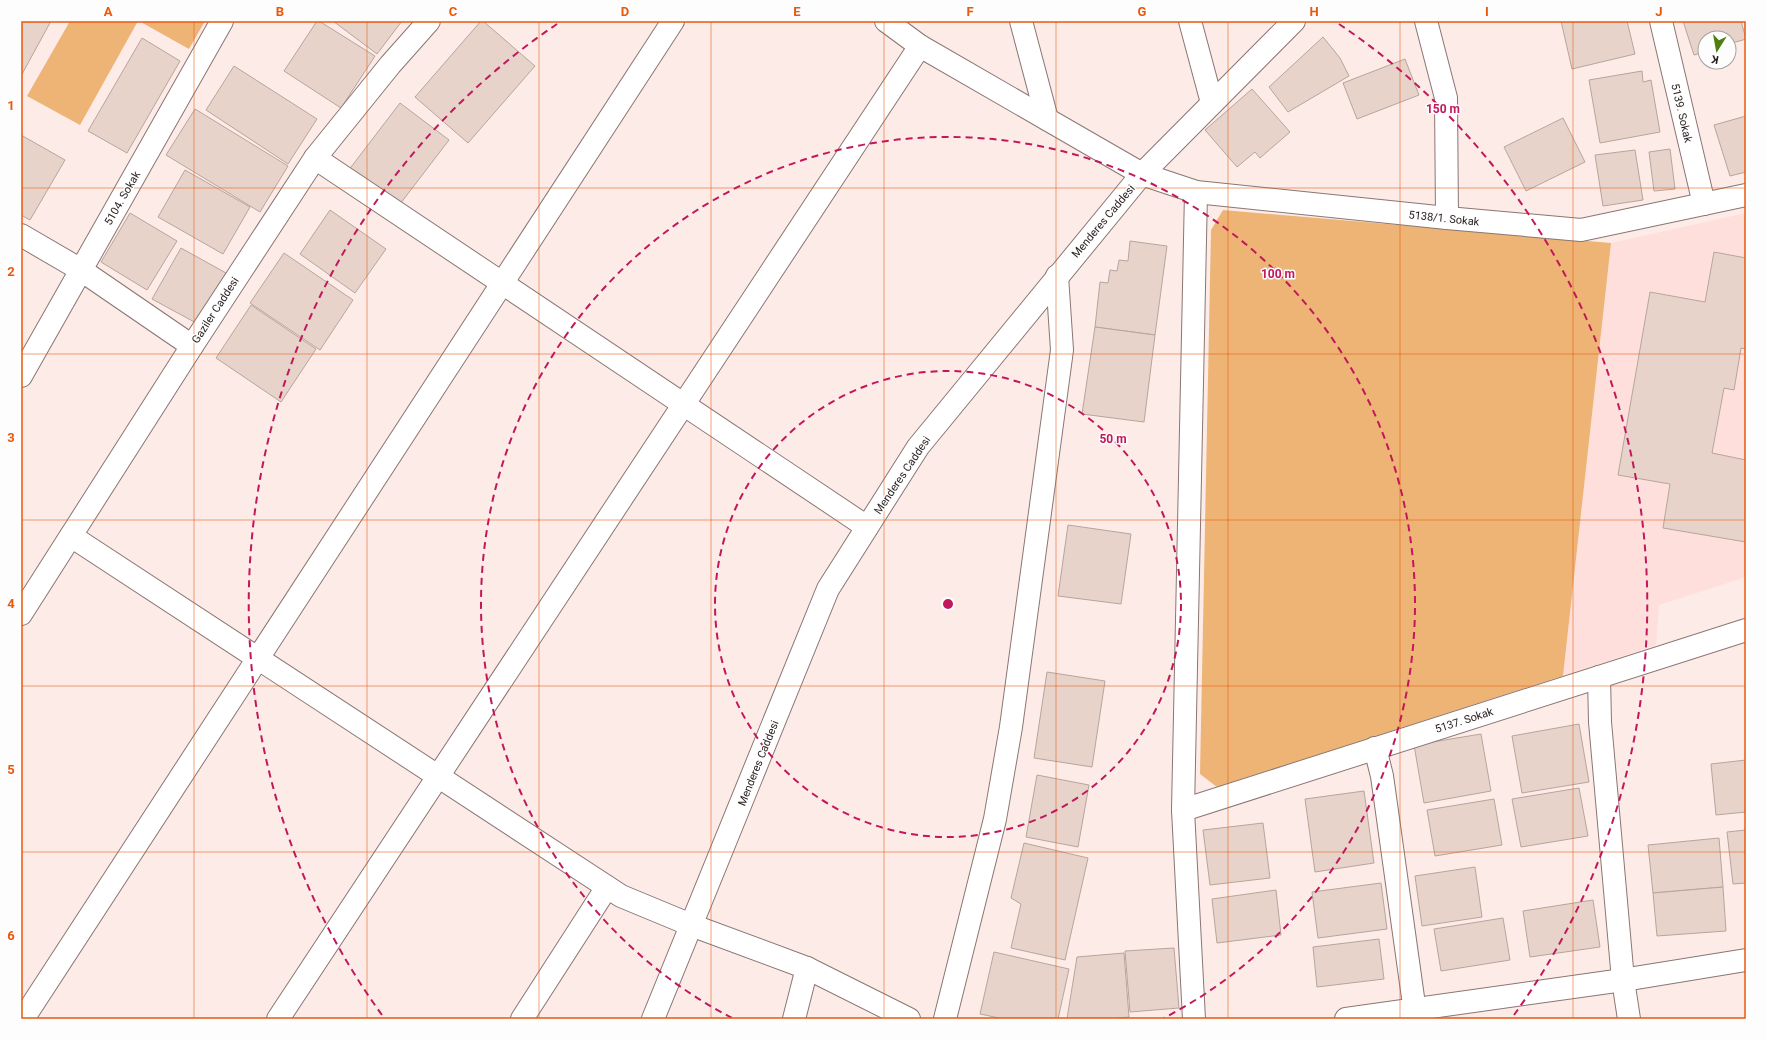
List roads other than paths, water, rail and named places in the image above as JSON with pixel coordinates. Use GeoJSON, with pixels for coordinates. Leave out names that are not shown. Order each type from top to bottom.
{"type":"FeatureCollection","features":[{"type":"Feature","properties":{"kind":"street","name":"5104. Sokak"},"geometry":{"type":"LineString","coordinates":[[21,376],[222,21]]}},
{"type":"Feature","properties":{"kind":"street","name":"Gaziler Caddesi"},"geometry":{"type":"LineString","coordinates":[[21,614],[192,346],[315,158],[390,65],[429,21]]}},
{"type":"Feature","properties":{"kind":"street"},"geometry":{"type":"LineString","coordinates":[[22,1019],[673,21]]}},
{"type":"Feature","properties":{"kind":"street","name":"5138/1. Sokak"},"geometry":{"type":"LineString","coordinates":[[886,21],[920,46],[1142,174],[1196,192],[1447,218],[1581,230],[1746,195]]}},
{"type":"Feature","properties":{"kind":"street"},"geometry":{"type":"LineString","coordinates":[[1021,21],[1047,119]]}},
{"type":"Feature","properties":{"kind":"street"},"geometry":{"type":"LineString","coordinates":[[1190,21],[1212,103]]}},
{"type":"Feature","properties":{"kind":"street","name":"Menderes Caddesi"},"geometry":{"type":"LineString","coordinates":[[653,1019],[828,589],[918,447],[1142,174],[1294,21]]}},
{"type":"Feature","properties":{"kind":"street"},"geometry":{"type":"LineString","coordinates":[[1426,21],[1446,98],[1447,218]]}},
{"type":"Feature","properties":{"kind":"street","name":"5139. Sokak"},"geometry":{"type":"LineString","coordinates":[[1661,21],[1704,204]]}},
{"type":"Feature","properties":{"kind":"street"},"geometry":{"type":"LineString","coordinates":[[278,1019],[920,46]]}},
{"type":"Feature","properties":{"kind":"street"},"geometry":{"type":"LineString","coordinates":[[315,158],[867,527]]}},
{"type":"Feature","properties":{"kind":"street"},"geometry":{"type":"LineString","coordinates":[[1194,1019],[1183,810],[1196,192]]}},
{"type":"Feature","properties":{"kind":"street"},"geometry":{"type":"LineString","coordinates":[[21,235],[81,270],[192,346]]}},
{"type":"Feature","properties":{"kind":"street"},"geometry":{"type":"LineString","coordinates":[[945,1019],[995,819],[1011,727],[1062,350],[1057,276]]}},
{"type":"Feature","properties":{"kind":"street"},"geometry":{"type":"LineString","coordinates":[[71,536],[621,896],[692,925],[807,968],[909,1019]]}},
{"type":"Feature","properties":{"kind":"street","name":"5137. Sokak"},"geometry":{"type":"LineString","coordinates":[[1183,810],[1746,630]]}},
{"type":"Feature","properties":{"kind":"street"},"geometry":{"type":"LineString","coordinates":[[1599,677],[1600,722],[1623,980],[1629,1019]]}},
{"type":"Feature","properties":{"kind":"street"},"geometry":{"type":"LineString","coordinates":[[1375,748],[1382,776],[1416,1014]]}},
{"type":"Feature","properties":{"kind":"street"},"geometry":{"type":"LineString","coordinates":[[522,1019],[607,887]]}},
{"type":"Feature","properties":{"kind":"street"},"geometry":{"type":"LineString","coordinates":[[1346,1019],[1416,1014],[1746,960]]}},
{"type":"Feature","properties":{"kind":"street"},"geometry":{"type":"LineString","coordinates":[[794,1019],[807,968]]}}]}
